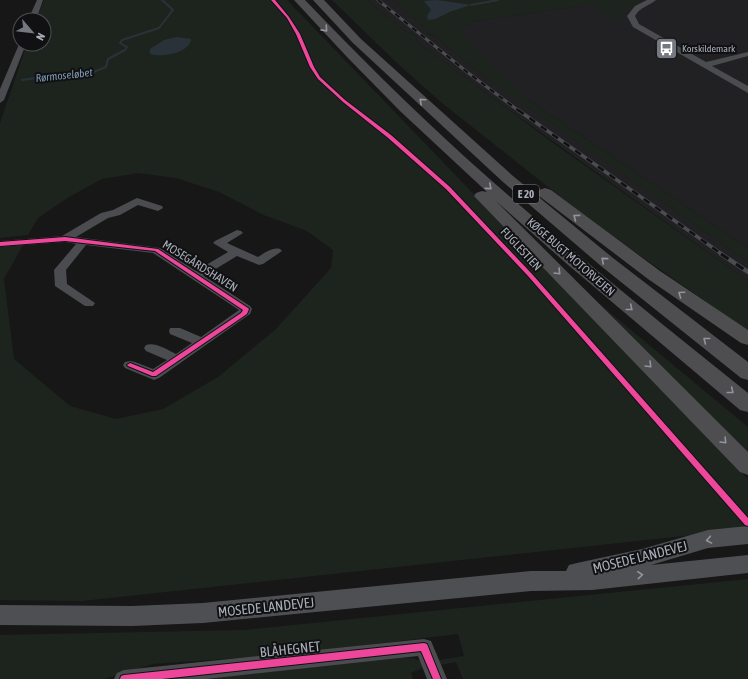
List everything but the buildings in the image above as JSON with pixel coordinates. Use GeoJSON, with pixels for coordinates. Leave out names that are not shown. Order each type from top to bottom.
{"type":"FeatureCollection","features":[{"type":"Feature","properties":{"kind":"highway","name":"KØGE BUGT MOTORVEJEN"},"geometry":{"type":"LineString","coordinates":[[299,0],[340,46],[479,178],[618,298],[748,405]]}},
{"type":"Feature","properties":{"kind":"highway","name":"KØGE BUGT MOTORVEJEN"},"geometry":{"type":"LineString","coordinates":[[318,0],[357,41],[508,179],[607,262],[748,373]]}},
{"type":"Feature","properties":{"kind":"highway"},"geometry":{"type":"LineString","coordinates":[[437,114],[478,138],[565,209],[654,276],[748,339]]}},
{"type":"Feature","properties":{"kind":"highway"},"geometry":{"type":"LineString","coordinates":[[428,130],[474,188],[748,466]]}},
{"type":"Feature","properties":{"kind":"main road","name":"MOSEDE LANDEVEJ"},"geometry":{"type":"LineString","coordinates":[[531,581],[642,558],[708,540],[748,535]]}},
{"type":"Feature","properties":{"kind":"main road","name":"MOSEDE LANDEVEJ"},"geometry":{"type":"LineString","coordinates":[[0,616],[132,616],[203,613],[531,581],[592,580],[748,564]]}},
{"type":"Feature","properties":{"kind":"street"},"geometry":{"type":"LineString","coordinates":[[35,12],[40,0]]}},
{"type":"Feature","properties":{"kind":"street"},"geometry":{"type":"LineString","coordinates":[[653,0],[633,11],[631,16],[636,25],[748,90]]}},
{"type":"Feature","properties":{"kind":"street"},"geometry":{"type":"LineString","coordinates":[[0,100],[19,52]]}},
{"type":"Feature","properties":{"kind":"street"},"geometry":{"type":"LineString","coordinates":[[704,65],[748,54]]}},
{"type":"Feature","properties":{"kind":"street","name":"MOSEGÅRDSHAVEN"},"geometry":{"type":"LineString","coordinates":[[65,239],[105,215],[116,213],[137,201],[158,208]]}},
{"type":"Feature","properties":{"kind":"street"},"geometry":{"type":"LineString","coordinates":[[237,233],[219,243],[259,262],[276,251]]}},
{"type":"Feature","properties":{"kind":"street","name":"MOSEGÅRDSHAVEN"},"geometry":{"type":"LineString","coordinates":[[0,244],[65,239],[156,250],[246,309],[244,314],[154,375],[130,365]]}},
{"type":"Feature","properties":{"kind":"street"},"geometry":{"type":"LineString","coordinates":[[83,242],[60,270],[61,286],[89,303]]}},
{"type":"Feature","properties":{"kind":"street","name":"MOSEGÅRDSHAVEN"},"geometry":{"type":"LineString","coordinates":[[196,276],[236,252]]}},
{"type":"Feature","properties":{"kind":"street"},"geometry":{"type":"LineString","coordinates":[[175,331],[202,342]]}},
{"type":"Feature","properties":{"kind":"street"},"geometry":{"type":"LineString","coordinates":[[151,348],[177,359]]}},
{"type":"Feature","properties":{"kind":"street","name":"BLÅHEGNET"},"geometry":{"type":"LineString","coordinates":[[124,679],[424,647],[437,679]]}},
{"type":"Feature","properties":{"kind":"shaded area"},"geometry":{"type":"Polygon","coordinates":[[[44,0],[287,0],[748,479],[748,529],[82,601],[0,600],[0,247],[23,245],[4,279],[14,359],[70,406],[116,419],[163,409],[218,377],[276,329],[331,268],[333,250],[307,231],[264,215],[219,192],[176,178],[138,173],[102,179],[69,197],[38,218],[28,235],[0,238],[0,123],[24,52],[52,52],[52,12],[39,12],[44,0]]]}},
{"type":"Feature","properties":{"kind":"shaded area"},"geometry":{"type":"Polygon","coordinates":[[[332,0],[367,0],[405,31],[417,36],[416,41],[556,145],[748,281],[748,331],[591,221],[442,103],[397,63],[332,0]]]}},
{"type":"Feature","properties":{"kind":"shaded area"},"geometry":{"type":"Polygon","coordinates":[[[367,0],[394,0],[425,28],[429,34],[437,37],[469,65],[748,262],[748,281],[497,101],[416,41],[417,36],[405,31],[367,0]]]}},
{"type":"Feature","properties":{"kind":"shaded area"},"geometry":{"type":"Polygon","coordinates":[[[394,0],[643,0],[622,11],[621,17],[625,24],[589,5],[473,21],[459,31],[527,99],[748,248],[748,262],[469,65],[437,37],[426,32],[425,28],[394,0]]]}},
{"type":"Feature","properties":{"kind":"shaded area"},"geometry":{"type":"Polygon","coordinates":[[[437,0],[471,5],[452,11],[435,19],[428,20],[427,16],[431,10],[424,1],[437,0]]]}},
{"type":"Feature","properties":{"kind":"shaded area"},"geometry":{"type":"Polygon","coordinates":[[[586,0],[748,0],[748,248],[527,99],[459,31],[473,21],[588,5],[586,0]]]}},
{"type":"Feature","properties":{"kind":"shaded area"},"geometry":{"type":"Polygon","coordinates":[[[177,37],[191,39],[186,48],[168,55],[150,54],[150,49],[164,40],[177,37]]]}},
{"type":"Feature","properties":{"kind":"shaded area"},"geometry":{"type":"Polygon","coordinates":[[[572,281],[748,427],[748,457],[572,281]]]}},
{"type":"Feature","properties":{"kind":"shaded area"},"geometry":{"type":"Polygon","coordinates":[[[748,579],[748,679],[463,679],[456,662],[440,665],[439,660],[464,656],[458,634],[283,655],[153,664],[104,679],[0,679],[0,635],[244,630],[748,579]]]}},
{"type":"Feature","properties":{"kind":"shaded area"},"geometry":{"type":"Polygon","coordinates":[[[399,658],[413,658],[422,662],[423,668],[411,673],[413,679],[198,679],[399,658]]]}},
{"type":"Feature","properties":{"kind":"waterway","name":"Rørmoseløbet"},"geometry":{"type":"LineString","coordinates":[[22,80],[57,75],[88,74],[106,67],[108,59],[125,50],[127,47],[120,43],[122,40],[159,28],[173,10],[162,0]]}},
{"type":"Feature","properties":{"kind":"waterway"},"geometry":{"type":"LineString","coordinates":[[471,5],[498,0]]}},
{"type":"Feature","properties":{"kind":"railway"},"geometry":{"type":"LineString","coordinates":[[378,0],[467,72],[519,111]]}},
{"type":"Feature","properties":{"kind":"railway"},"geometry":{"type":"LineString","coordinates":[[518,110],[723,255]]}},
{"type":"Feature","properties":{"kind":"railway"},"geometry":{"type":"LineString","coordinates":[[721,254],[748,272]]}},
{"type":"Feature","properties":{"kind":"cycle path","name":"FUGLESTIEN"},"geometry":{"type":"LineString","coordinates":[[273,0],[288,18],[298,34],[312,67],[319,78],[344,101],[389,136],[448,188],[530,275],[748,523]]}},
{"type":"Feature","properties":{"kind":"cycle path"},"geometry":{"type":"LineString","coordinates":[[0,244],[65,239],[156,250],[246,309],[244,314],[154,375],[130,365]]}},
{"type":"Feature","properties":{"kind":"cycle path"},"geometry":{"type":"LineString","coordinates":[[124,679],[424,647],[437,679]]}},
{"type":"Feature","properties":{"kind":"place","name":"Korskildemark"},"geometry":{"type":"Point","coordinates":[667,48]}}]}
